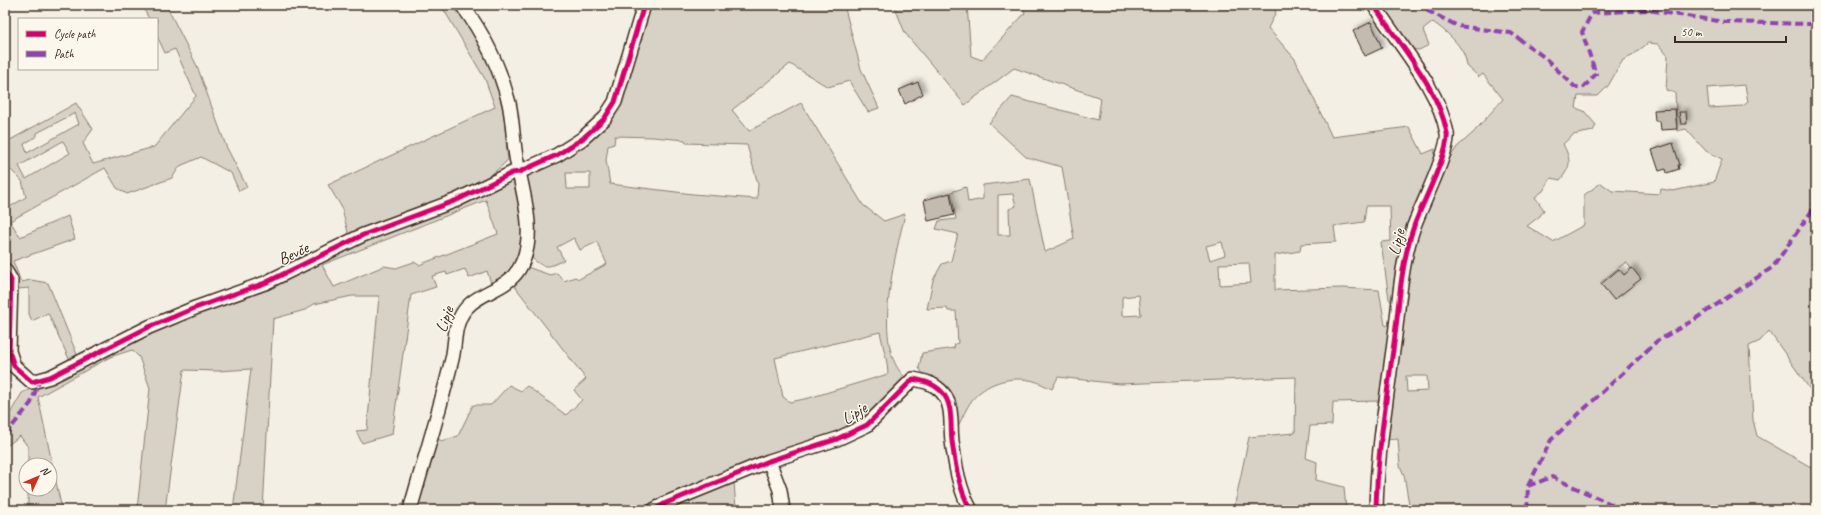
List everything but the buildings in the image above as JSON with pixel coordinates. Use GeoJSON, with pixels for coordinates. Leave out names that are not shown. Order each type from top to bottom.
{"type":"FeatureCollection","features":[{"type":"Feature","properties":{"kind":"street","name":"Lipje"},"geometry":{"type":"LineString","coordinates":[[410,510],[452,357],[458,323],[463,311],[469,303],[509,280],[520,269],[528,244],[525,200],[518,168],[509,103],[494,61],[475,23],[462,5]]}},
{"type":"Feature","properties":{"kind":"street","name":"Bevče"},"geometry":{"type":"LineString","coordinates":[[5,270],[11,280],[9,351],[14,366],[32,382],[50,377],[149,327],[264,282],[363,235],[457,200],[512,173],[518,168],[557,155],[582,139],[604,119],[615,102],[644,5]]}},
{"type":"Feature","properties":{"kind":"street","name":"Lipje"},"geometry":{"type":"LineString","coordinates":[[1374,5],[1423,76],[1439,108],[1447,134],[1445,150],[1416,221],[1408,248],[1397,306],[1392,356],[1377,466],[1376,510]]}},
{"type":"Feature","properties":{"kind":"street","name":"Lipje"},"geometry":{"type":"LineString","coordinates":[[654,510],[666,503],[769,461],[837,439],[867,425],[913,379],[930,383],[942,391],[948,402],[951,414],[950,427],[956,467],[966,501],[971,510]]}},
{"type":"Feature","properties":{"kind":"street"},"geometry":{"type":"LineString","coordinates":[[769,461],[780,490],[783,510]]}},
{"type":"Feature","properties":{"kind":"shaded area"},"geometry":{"type":"Polygon","coordinates":[[[142,5],[170,5],[167,7],[197,66],[226,146],[247,187],[239,191],[231,173],[201,157],[180,166],[172,178],[127,194],[117,188],[105,168],[10,221],[20,237],[68,216],[75,239],[13,261],[21,282],[31,280],[48,283],[78,357],[70,361],[48,313],[32,321],[29,314],[29,288],[8,290],[5,335],[5,246],[12,240],[5,232],[5,210],[26,197],[22,181],[9,168],[5,171],[5,143],[76,103],[93,129],[83,143],[93,164],[154,147],[196,96],[175,49],[165,53],[158,38],[158,18],[148,18],[142,5]],[[75,113],[37,133],[37,136],[24,144],[27,153],[79,124],[75,113]],[[63,141],[19,166],[26,179],[70,153],[63,141]]]}},
{"type":"Feature","properties":{"kind":"shaded area"},"geometry":{"type":"Polygon","coordinates":[[[441,5],[455,5],[475,36],[486,58],[502,101],[508,160],[493,173],[455,196],[412,214],[349,236],[341,206],[328,185],[495,107],[485,79],[441,5]]]}},
{"type":"Feature","properties":{"kind":"shaded area"},"geometry":{"type":"Polygon","coordinates":[[[650,5],[844,5],[861,69],[879,108],[868,112],[849,81],[828,87],[790,64],[732,110],[749,131],[801,103],[863,205],[884,221],[905,214],[892,275],[887,323],[889,345],[895,364],[906,378],[869,420],[670,496],[646,510],[415,510],[436,438],[442,441],[458,436],[473,405],[491,405],[509,385],[521,391],[527,386],[566,415],[582,400],[574,390],[586,379],[513,284],[527,267],[550,275],[557,273],[564,281],[575,277],[579,279],[607,264],[597,242],[580,250],[574,238],[557,247],[564,260],[551,266],[544,266],[532,258],[526,179],[533,172],[599,131],[650,5]],[[615,136],[614,144],[608,146],[606,160],[610,184],[693,194],[757,199],[758,184],[747,145],[686,143],[685,140],[615,136]],[[566,173],[567,189],[590,189],[590,173],[566,173]],[[880,332],[775,358],[783,397],[790,402],[809,398],[888,374],[880,332]]]}},
{"type":"Feature","properties":{"kind":"shaded area"},"geometry":{"type":"Polygon","coordinates":[[[894,5],[967,5],[971,56],[982,60],[1025,13],[1023,5],[1272,5],[1276,12],[1268,28],[1295,59],[1332,137],[1409,127],[1423,154],[1435,149],[1434,163],[1424,189],[1395,306],[1389,299],[1381,242],[1391,241],[1390,206],[1366,206],[1364,222],[1334,226],[1336,242],[1301,244],[1300,251],[1275,255],[1275,290],[1342,288],[1379,290],[1385,325],[1391,327],[1380,401],[1333,402],[1332,425],[1310,426],[1306,458],[1317,462],[1316,480],[1344,487],[1346,510],[1229,510],[1235,503],[1249,437],[1295,433],[1296,377],[1119,384],[1058,377],[1052,389],[1038,382],[1021,379],[1005,380],[990,386],[977,394],[970,403],[957,428],[955,418],[919,368],[922,353],[954,348],[955,344],[958,343],[956,311],[948,311],[947,308],[927,309],[933,280],[942,264],[951,261],[958,234],[936,229],[939,221],[956,219],[951,192],[966,187],[968,202],[983,199],[983,185],[1030,179],[1045,252],[1074,239],[1062,167],[1026,157],[989,123],[1012,97],[1098,120],[1101,98],[1014,68],[965,105],[905,33],[894,5]],[[1013,194],[998,195],[998,235],[1010,235],[1009,209],[1016,206],[1013,194]],[[1222,242],[1206,246],[1210,260],[1225,255],[1222,242]],[[1249,263],[1219,264],[1220,285],[1251,283],[1249,263]],[[1139,295],[1122,297],[1122,316],[1141,315],[1139,295]]]}},
{"type":"Feature","properties":{"kind":"shaded area"},"geometry":{"type":"Polygon","coordinates":[[[1382,5],[1816,5],[1816,398],[1769,331],[1760,341],[1749,346],[1753,420],[1757,436],[1816,470],[1816,510],[1410,510],[1404,475],[1400,466],[1398,439],[1384,440],[1411,245],[1447,162],[1457,147],[1473,133],[1503,99],[1483,74],[1479,77],[1467,66],[1466,59],[1455,41],[1433,22],[1423,30],[1429,45],[1419,50],[1409,49],[1382,5]],[[1648,43],[1632,56],[1623,60],[1608,86],[1598,96],[1578,96],[1576,108],[1584,111],[1596,125],[1593,131],[1573,135],[1563,144],[1569,159],[1567,171],[1560,180],[1551,178],[1543,191],[1535,197],[1544,210],[1540,216],[1527,226],[1553,242],[1584,225],[1584,195],[1601,183],[1612,191],[1660,194],[1661,189],[1673,191],[1714,182],[1722,159],[1706,151],[1686,129],[1677,131],[1675,93],[1666,90],[1668,56],[1658,44],[1648,43]],[[1745,85],[1707,88],[1709,108],[1743,106],[1748,102],[1745,85]],[[1626,262],[1600,283],[1615,298],[1639,279],[1626,262]],[[1406,376],[1407,392],[1428,391],[1427,376],[1406,376]]]}},
{"type":"Feature","properties":{"kind":"shaded area"},"geometry":{"type":"Polygon","coordinates":[[[514,174],[522,208],[523,234],[520,258],[514,270],[492,286],[487,271],[469,278],[465,269],[447,275],[446,272],[432,276],[436,287],[411,295],[392,434],[362,443],[356,431],[367,430],[379,296],[352,296],[314,304],[305,310],[273,319],[263,510],[233,510],[251,369],[217,371],[184,370],[165,510],[137,510],[150,388],[139,357],[132,350],[110,357],[38,397],[51,457],[28,457],[28,447],[20,436],[5,447],[5,422],[22,393],[91,358],[514,174]],[[486,200],[322,265],[334,287],[384,266],[396,268],[414,262],[419,265],[498,234],[486,200]]]}},
{"type":"Feature","properties":{"kind":"shaded area"},"geometry":{"type":"Polygon","coordinates":[[[734,482],[735,510],[666,510],[734,482]]]}},
{"type":"Feature","properties":{"kind":"shaded area"},"geometry":{"type":"Polygon","coordinates":[[[58,491],[62,510],[28,510],[28,497],[58,497],[58,491]]]}},
{"type":"Feature","properties":{"kind":"marked path"},"geometry":{"type":"LineString","coordinates":[[1416,5],[1458,26],[1511,33],[1544,57],[1575,87],[1584,87],[1596,74],[1582,32],[1592,13],[1647,10],[1725,22],[1809,24],[1816,22]]}},
{"type":"Feature","properties":{"kind":"marked path"},"geometry":{"type":"LineString","coordinates":[[1528,486],[1551,440],[1657,341],[1692,321],[1773,267],[1811,212],[1816,199]]}},
{"type":"Feature","properties":{"kind":"marked path"},"geometry":{"type":"LineString","coordinates":[[5,435],[31,403],[40,379]]}},
{"type":"Feature","properties":{"kind":"marked path"},"geometry":{"type":"LineString","coordinates":[[1527,510],[1528,486],[1552,477],[1624,510]]}},
{"type":"Feature","properties":{"kind":"cycle path"},"geometry":{"type":"LineString","coordinates":[[5,270],[11,280],[9,351],[14,366],[32,382],[50,377],[149,327],[195,308],[265,283],[363,235],[457,200],[512,173],[519,172],[557,155],[582,139],[604,119],[615,102],[644,5]]}},
{"type":"Feature","properties":{"kind":"cycle path"},"geometry":{"type":"LineString","coordinates":[[1374,5],[1426,82],[1435,99],[1447,133],[1447,141],[1440,165],[1414,226],[1405,258],[1382,433],[1376,510]]}},
{"type":"Feature","properties":{"kind":"cycle path"},"geometry":{"type":"LineString","coordinates":[[654,510],[666,503],[769,461],[837,439],[867,425],[913,379],[932,384],[941,391],[948,402],[951,415],[952,441],[956,468],[963,494],[971,510]]}}]}
